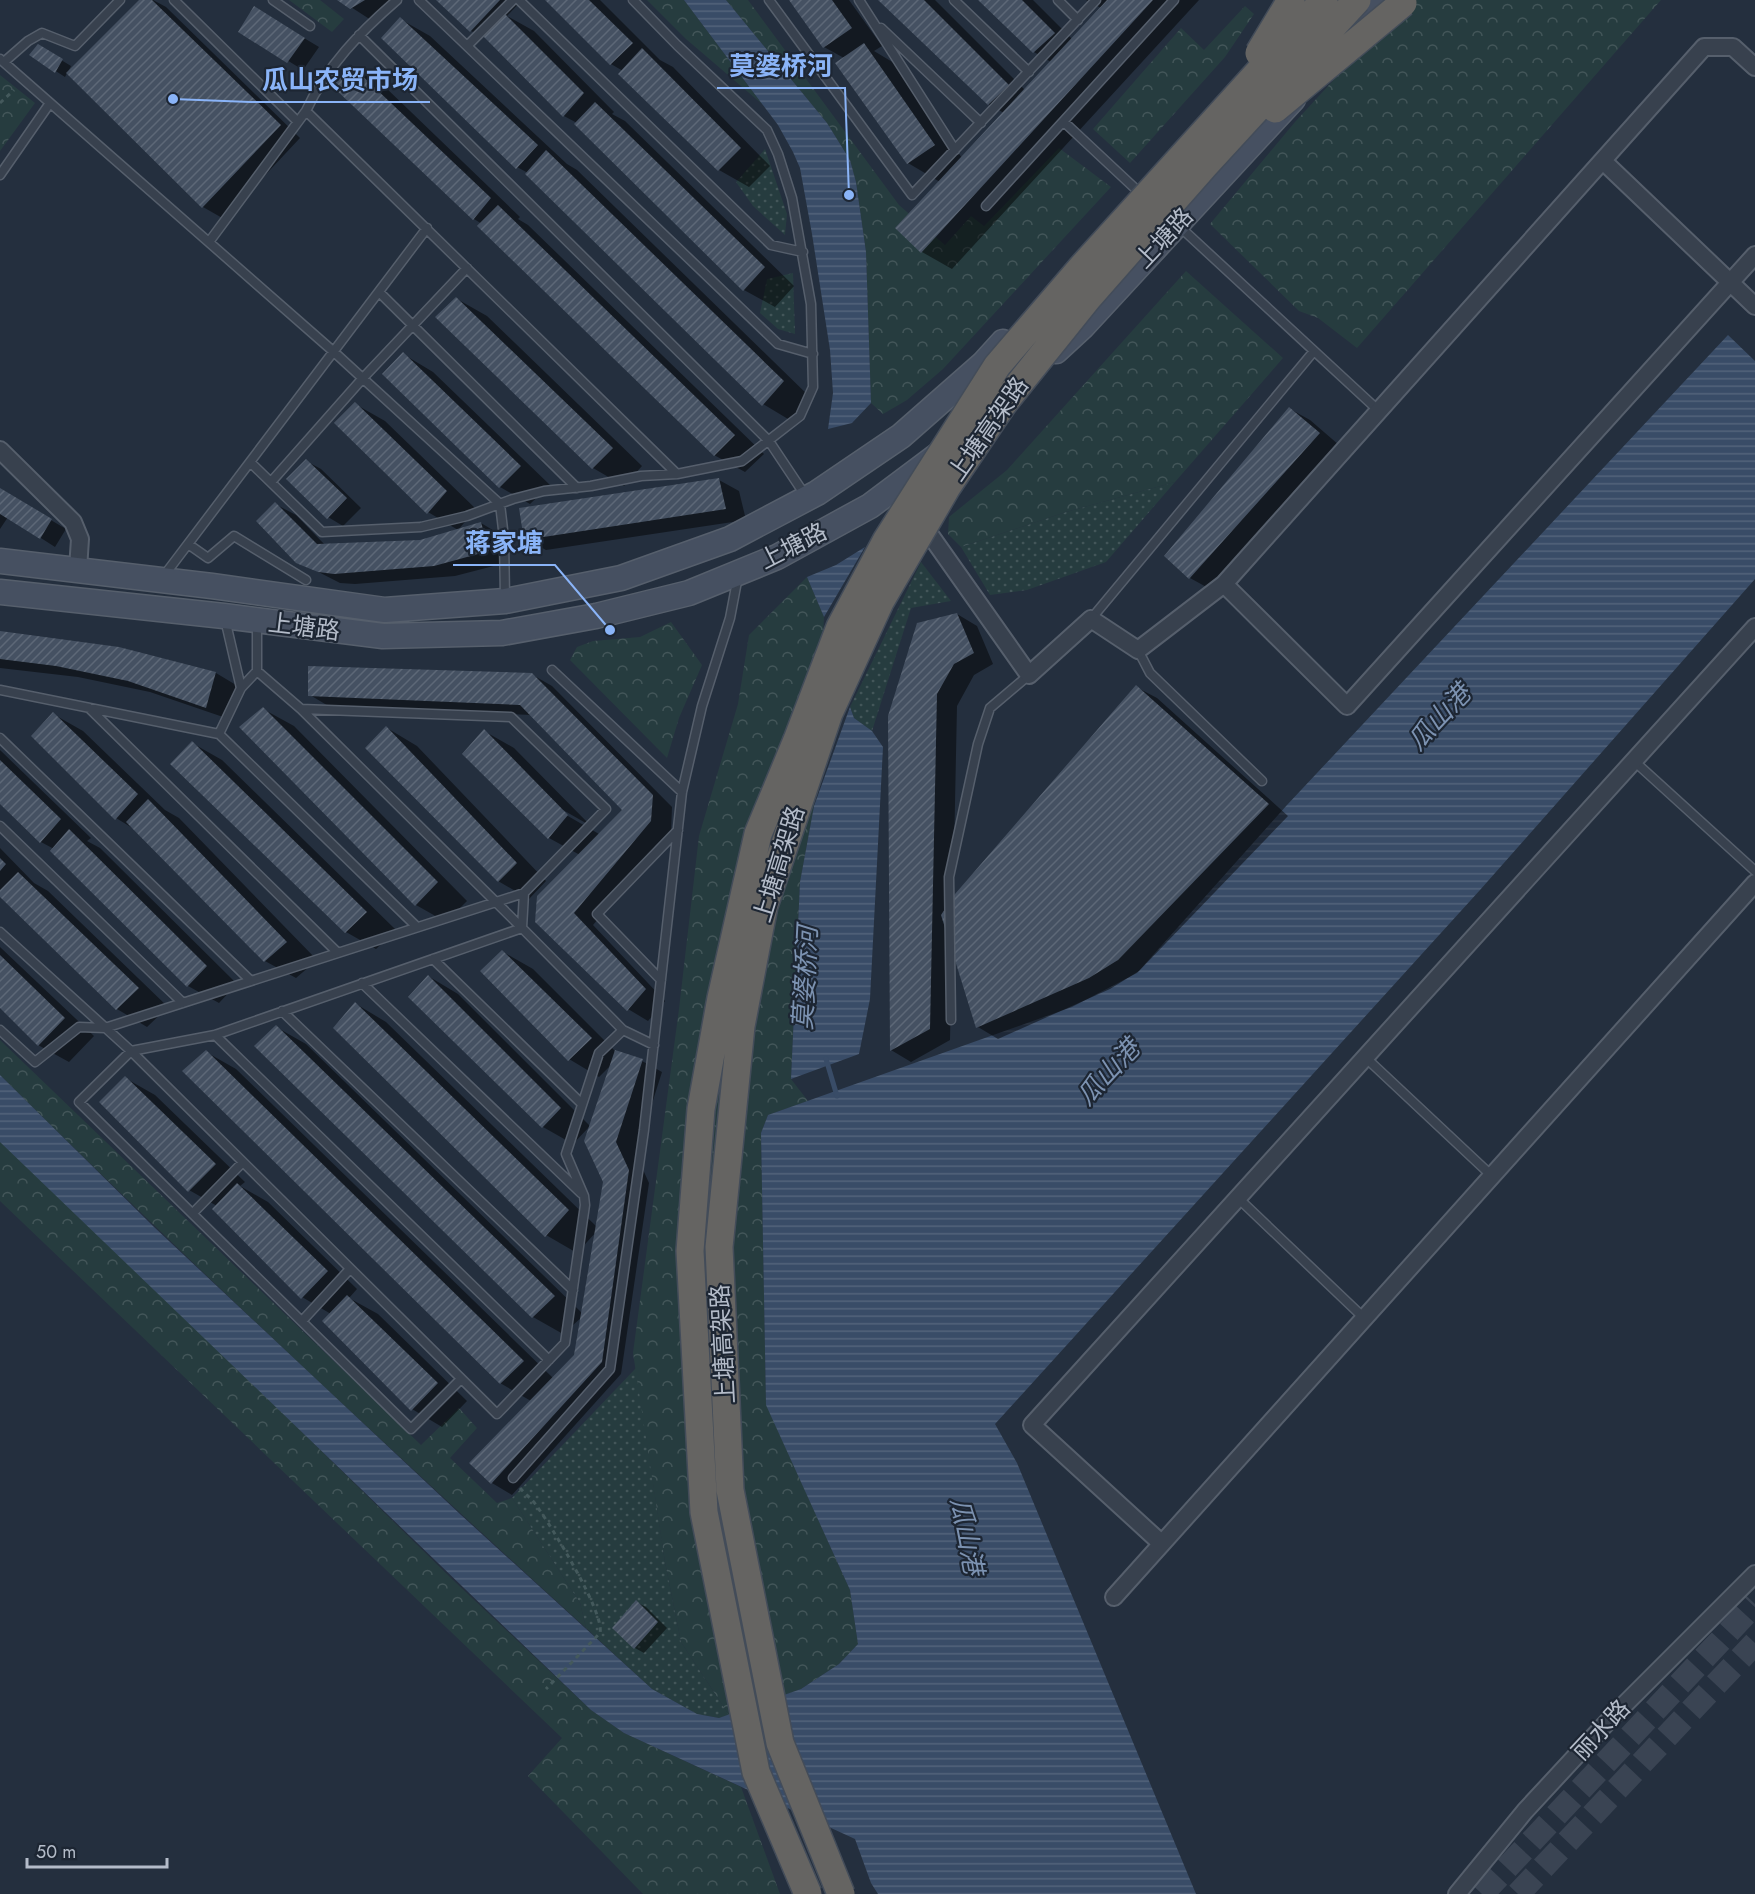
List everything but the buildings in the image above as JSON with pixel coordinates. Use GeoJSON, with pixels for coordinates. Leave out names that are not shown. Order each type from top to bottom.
{"type":"FeatureCollection","features":[{"type":"Feature","properties":{"kind":"highway"},"geometry":{"type":"LineString","coordinates":[[1212,125],[1250,69],[1291,0]]}},
{"type":"Feature","properties":{"kind":"highway","name":"上塘高架路"},"geometry":{"type":"LineString","coordinates":[[808,1894],[756,1772],[704,1512],[690,1251],[701,1109],[721,998],[758,834],[840,627],[886,541],[997,366],[1082,267],[1323,0]]}},
{"type":"Feature","properties":{"kind":"highway","name":"上塘高架路"},"geometry":{"type":"LineString","coordinates":[[841,1894],[780,1743],[730,1490],[719,1247],[741,1026],[764,906],[829,713],[880,602],[947,487],[1003,404],[1088,298],[1206,164],[1357,0]]}},
{"type":"Feature","properties":{"kind":"highway"},"geometry":{"type":"LineString","coordinates":[[1206,164],[1326,69],[1393,1]]}},
{"type":"Feature","properties":{"kind":"main road","name":"上塘路"},"geometry":{"type":"LineString","coordinates":[[0,561],[78,569],[385,610],[505,601],[621,578],[730,539],[807,498],[901,436],[983,364],[1323,0]]}},
{"type":"Feature","properties":{"kind":"main road","name":"上塘路"},"geometry":{"type":"LineString","coordinates":[[0,592],[383,636],[502,633],[596,616],[689,593],[777,557],[870,506],[968,432],[1082,327],[1393,1]]}},
{"type":"Feature","properties":{"kind":"street"},"geometry":{"type":"LineString","coordinates":[[895,486],[1029,675],[1091,619],[1138,650],[1224,584],[1704,47],[1733,47],[1755,67]]}},
{"type":"Feature","properties":{"kind":"street"},"geometry":{"type":"LineString","coordinates":[[1603,161],[1755,306]]}},
{"type":"Feature","properties":{"kind":"street"},"geometry":{"type":"LineString","coordinates":[[1224,584],[1347,706],[1755,255]]}},
{"type":"Feature","properties":{"kind":"street"},"geometry":{"type":"LineString","coordinates":[[0,450],[73,522],[80,539],[78,569]]}},
{"type":"Feature","properties":{"kind":"street"},"geometry":{"type":"LineString","coordinates":[[1161,1543],[1032,1425],[1755,627]]}},
{"type":"Feature","properties":{"kind":"street"},"geometry":{"type":"LineString","coordinates":[[1114,1597],[1755,883]]}},
{"type":"Feature","properties":{"kind":"street","name":"丽水路"},"geometry":{"type":"LineString","coordinates":[[1457,1894],[1525,1810],[1612,1717],[1755,1574]]}},
{"type":"Feature","properties":{"kind":"lane"},"geometry":{"type":"LineString","coordinates":[[120,0],[75,46],[42,33],[2,61],[334,352],[500,504],[504,538],[505,601]]}},
{"type":"Feature","properties":{"kind":"lane"},"geometry":{"type":"LineString","coordinates":[[174,0],[298,122]]}},
{"type":"Feature","properties":{"kind":"lane"},"geometry":{"type":"LineString","coordinates":[[273,0],[310,26]]}},
{"type":"Feature","properties":{"kind":"lane"},"geometry":{"type":"LineString","coordinates":[[209,242],[306,111],[317,87],[359,35],[397,0]]}},
{"type":"Feature","properties":{"kind":"lane"},"geometry":{"type":"LineString","coordinates":[[419,0],[778,344],[813,354]]}},
{"type":"Feature","properties":{"kind":"lane"},"geometry":{"type":"LineString","coordinates":[[467,46],[513,0]]}},
{"type":"Feature","properties":{"kind":"lane"},"geometry":{"type":"LineString","coordinates":[[519,0],[771,245],[803,252]]}},
{"type":"Feature","properties":{"kind":"lane"},"geometry":{"type":"LineString","coordinates":[[250,462],[322,532],[421,527],[467,516],[544,491],[577,488],[641,476],[677,474],[742,460],[800,416],[813,387],[811,304],[792,198],[778,154],[767,130],[633,0]]}},
{"type":"Feature","properties":{"kind":"lane"},"geometry":{"type":"LineString","coordinates":[[769,0],[912,195],[1096,0]]}},
{"type":"Feature","properties":{"kind":"lane"},"geometry":{"type":"LineString","coordinates":[[859,0],[955,150]]}},
{"type":"Feature","properties":{"kind":"lane"},"geometry":{"type":"LineString","coordinates":[[954,0],[1029,72]]}},
{"type":"Feature","properties":{"kind":"lane"},"geometry":{"type":"LineString","coordinates":[[1058,0],[1078,20]]}},
{"type":"Feature","properties":{"kind":"lane"},"geometry":{"type":"LineString","coordinates":[[986,206],[1174,0]]}},
{"type":"Feature","properties":{"kind":"lane"},"geometry":{"type":"LineString","coordinates":[[872,19],[981,123]]}},
{"type":"Feature","properties":{"kind":"lane"},"geometry":{"type":"LineString","coordinates":[[359,35],[769,441],[807,498]]}},
{"type":"Feature","properties":{"kind":"lane"},"geometry":{"type":"LineString","coordinates":[[0,175],[50,103]]}},
{"type":"Feature","properties":{"kind":"lane"},"geometry":{"type":"LineString","coordinates":[[306,111],[677,474]]}},
{"type":"Feature","properties":{"kind":"lane"},"geometry":{"type":"LineString","coordinates":[[1064,122],[1141,194]]}},
{"type":"Feature","properties":{"kind":"lane"},"geometry":{"type":"LineString","coordinates":[[1177,225],[1379,411]]}},
{"type":"Feature","properties":{"kind":"lane"},"geometry":{"type":"LineString","coordinates":[[161,580],[427,228]]}},
{"type":"Feature","properties":{"kind":"lane"},"geometry":{"type":"LineString","coordinates":[[271,482],[363,378],[467,268]]}},
{"type":"Feature","properties":{"kind":"lane"},"geometry":{"type":"LineString","coordinates":[[379,292],[577,488]]}},
{"type":"Feature","properties":{"kind":"lane"},"geometry":{"type":"LineString","coordinates":[[1091,619],[1314,351]]}},
{"type":"Feature","properties":{"kind":"lane"},"geometry":{"type":"LineString","coordinates":[[188,544],[208,558],[234,536],[306,580]]}},
{"type":"Feature","properties":{"kind":"lane"},"geometry":{"type":"LineString","coordinates":[[513,1478],[610,1369],[644,1130],[682,792],[702,706],[730,618],[739,572]]}},
{"type":"Feature","properties":{"kind":"lane"},"geometry":{"type":"LineString","coordinates":[[224,616],[241,688]]}},
{"type":"Feature","properties":{"kind":"lane"},"geometry":{"type":"LineString","coordinates":[[219,734],[241,688],[257,671],[257,621]]}},
{"type":"Feature","properties":{"kind":"lane"},"geometry":{"type":"LineString","coordinates":[[1138,650],[1150,673],[1262,781]]}},
{"type":"Feature","properties":{"kind":"lane"},"geometry":{"type":"LineString","coordinates":[[552,670],[682,792]]}},
{"type":"Feature","properties":{"kind":"lane"},"geometry":{"type":"LineString","coordinates":[[257,671],[301,710],[623,1030],[654,1046]]}},
{"type":"Feature","properties":{"kind":"lane"},"geometry":{"type":"LineString","coordinates":[[951,1020],[949,877],[978,744],[990,708],[1029,675]]}},
{"type":"Feature","properties":{"kind":"lane"},"geometry":{"type":"LineString","coordinates":[[0,690],[219,734],[417,927]]}},
{"type":"Feature","properties":{"kind":"lane"},"geometry":{"type":"LineString","coordinates":[[88,708],[339,953]]}},
{"type":"Feature","properties":{"kind":"lane"},"geometry":{"type":"LineString","coordinates":[[0,1030],[35,1062],[79,1027],[105,1028],[524,893],[606,809],[511,717],[301,710]]}},
{"type":"Feature","properties":{"kind":"lane"},"geometry":{"type":"LineString","coordinates":[[0,738],[251,981]]}},
{"type":"Feature","properties":{"kind":"lane"},"geometry":{"type":"LineString","coordinates":[[1634,761],[1755,871]]}},
{"type":"Feature","properties":{"kind":"lane"},"geometry":{"type":"LineString","coordinates":[[0,826],[183,1003]]}},
{"type":"Feature","properties":{"kind":"lane"},"geometry":{"type":"LineString","coordinates":[[661,980],[597,914],[678,830]]}},
{"type":"Feature","properties":{"kind":"lane"},"geometry":{"type":"LineString","coordinates":[[522,928],[524,893]]}},
{"type":"Feature","properties":{"kind":"lane"},"geometry":{"type":"LineString","coordinates":[[461,1379],[411,1429],[79,1102],[131,1052],[214,1035],[522,928]]}},
{"type":"Feature","properties":{"kind":"lane"},"geometry":{"type":"LineString","coordinates":[[0,932],[131,1052],[496,1414],[565,1343],[585,1205],[584,1196],[566,1154],[599,1053],[623,1030]]}},
{"type":"Feature","properties":{"kind":"lane"},"geometry":{"type":"LineString","coordinates":[[433,959],[582,1104]]}},
{"type":"Feature","properties":{"kind":"lane"},"geometry":{"type":"LineString","coordinates":[[362,983],[584,1196]]}},
{"type":"Feature","properties":{"kind":"lane"},"geometry":{"type":"LineString","coordinates":[[282,1011],[573,1290]]}},
{"type":"Feature","properties":{"kind":"lane"},"geometry":{"type":"LineString","coordinates":[[214,1035],[549,1360]]}},
{"type":"Feature","properties":{"kind":"lane"},"geometry":{"type":"LineString","coordinates":[[1365,1057],[1492,1176]]}},
{"type":"Feature","properties":{"kind":"lane"},"geometry":{"type":"LineString","coordinates":[[193,1214],[242,1163]]}},
{"type":"Feature","properties":{"kind":"lane"},"geometry":{"type":"LineString","coordinates":[[1238,1198],[1364,1318]]}},
{"type":"Feature","properties":{"kind":"lane"},"geometry":{"type":"LineString","coordinates":[[302,1321],[350,1269]]}},
{"type":"Feature","properties":{"kind":"path"},"geometry":{"type":"LineString","coordinates":[[0,103],[25,81]]}},
{"type":"Feature","properties":{"kind":"path"},"geometry":{"type":"LineString","coordinates":[[513,1478],[513,1481],[536,1504],[571,1562],[597,1611],[602,1626],[600,1633],[546,1689]]}},
{"type":"Feature","properties":{"kind":"green space"},"geometry":{"type":"Polygon","coordinates":[[[289,0],[320,0],[344,19],[332,32],[289,0]]]}},
{"type":"Feature","properties":{"kind":"green space"},"geometry":{"type":"Polygon","coordinates":[[[647,0],[684,0],[762,104],[686,39],[647,0]]]}},
{"type":"Feature","properties":{"kind":"green space"},"geometry":{"type":"Polygon","coordinates":[[[726,0],[748,0],[899,205],[945,245],[971,216],[984,226],[1059,148],[1111,187],[943,369],[907,400],[883,414],[871,403],[866,252],[856,182],[850,160],[827,123],[726,0]]]}},
{"type":"Feature","properties":{"kind":"green space"},"geometry":{"type":"Polygon","coordinates":[[[1407,0],[1661,0],[1357,348],[1318,318],[1299,311],[1210,224],[1295,122],[1407,0]]]}},
{"type":"Feature","properties":{"kind":"green space"},"geometry":{"type":"Polygon","coordinates":[[[1245,6],[1254,14],[1225,57],[1130,163],[1093,129],[1181,28],[1204,50],[1245,6]]]}},
{"type":"Feature","properties":{"kind":"green space"},"geometry":{"type":"Polygon","coordinates":[[[0,75],[35,103],[0,151],[0,75]]]}},
{"type":"Feature","properties":{"kind":"green space"},"geometry":{"type":"Polygon","coordinates":[[[765,149],[787,214],[785,235],[753,206],[736,182],[765,149]]]}},
{"type":"Feature","properties":{"kind":"green space"},"geometry":{"type":"Polygon","coordinates":[[[1186,271],[1283,358],[1175,482],[1066,512],[961,547],[948,534],[949,517],[1007,470],[1186,271]]]}},
{"type":"Feature","properties":{"kind":"green space"},"geometry":{"type":"Polygon","coordinates":[[[793,273],[795,334],[778,329],[760,313],[767,279],[793,273]]]}},
{"type":"Feature","properties":{"kind":"green space"},"geometry":{"type":"Polygon","coordinates":[[[1175,482],[1106,562],[1027,590],[990,595],[961,547],[1066,512],[1175,482]]]}},
{"type":"Feature","properties":{"kind":"green space"},"geometry":{"type":"Polygon","coordinates":[[[921,562],[951,601],[911,608],[872,731],[854,718],[850,707],[921,562]]]}},
{"type":"Feature","properties":{"kind":"green space"},"geometry":{"type":"Polygon","coordinates":[[[807,577],[824,617],[814,806],[800,882],[791,1079],[808,1101],[768,1115],[761,1133],[766,1404],[850,1590],[858,1644],[839,1664],[801,1689],[729,1715],[681,1642],[665,1562],[633,1353],[679,1009],[699,836],[738,704],[749,635],[807,577]]]}},
{"type":"Feature","properties":{"kind":"green space"},"geometry":{"type":"Polygon","coordinates":[[[671,622],[702,665],[679,718],[667,758],[570,660],[577,647],[593,641],[640,637],[671,622]]]}},
{"type":"Feature","properties":{"kind":"green space"},"geometry":{"type":"Polygon","coordinates":[[[0,1040],[421,1445],[459,1408],[477,1428],[450,1458],[497,1503],[512,1498],[580,1603],[586,1628],[290,1354],[0,1075],[0,1040]]]}},
{"type":"Feature","properties":{"kind":"green space"},"geometry":{"type":"Polygon","coordinates":[[[0,1136],[453,1580],[591,1710],[624,1733],[741,1787],[780,1894],[643,1894],[528,1776],[562,1738],[0,1201],[0,1136]]]}},
{"type":"Feature","properties":{"kind":"green space"},"geometry":{"type":"Polygon","coordinates":[[[636,1368],[665,1562],[681,1642],[729,1715],[719,1718],[697,1714],[652,1689],[586,1628],[580,1603],[512,1498],[636,1368]]]}},
{"type":"Feature","properties":{"kind":"water"},"geometry":{"type":"Polygon","coordinates":[[[684,0],[726,0],[827,123],[850,160],[856,182],[866,252],[871,403],[852,423],[828,429],[833,393],[830,350],[800,168],[778,125],[684,0]]]}},
{"type":"Feature","properties":{"kind":"water","name":"瓜山港"},"geometry":{"type":"Polygon","coordinates":[[[1728,335],[1755,361],[1755,579],[1480,890],[995,1424],[1017,1463],[1196,1894],[878,1894],[871,1883],[855,1839],[624,1733],[591,1710],[0,1142],[0,1075],[154,1227],[461,1515],[652,1689],[697,1714],[719,1718],[801,1689],[839,1664],[858,1644],[850,1590],[766,1405],[761,1133],[768,1115],[1072,1007],[1137,973],[1287,805],[1728,335]]]}},
{"type":"Feature","properties":{"kind":"water"},"geometry":{"type":"Polygon","coordinates":[[[865,547],[824,617],[807,577],[836,565],[865,547]]]}},
{"type":"Feature","properties":{"kind":"water"},"geometry":{"type":"Polygon","coordinates":[[[850,707],[854,718],[872,731],[883,747],[870,999],[859,1054],[791,1079],[800,882],[814,806],[850,707]]]}},
{"type":"Feature","properties":{"kind":"waterway","name":"莫婆桥河"},"geometry":{"type":"LineString","coordinates":[[826,1059],[837,1096]]}},
{"type":"Feature","properties":{"kind":"tunnel"},"geometry":{"type":"LineString","coordinates":[[1482,1894],[1755,1604]]}},
{"type":"Feature","properties":{"kind":"tunnel"},"geometry":{"type":"LineString","coordinates":[[1518,1894],[1755,1643]]}},
{"type":"Feature","properties":{"kind":"place","name":"瓜山农贸市场"},"geometry":{"type":"Point","coordinates":[173,99]}},
{"type":"Feature","properties":{"kind":"place","name":"莫婆桥河"},"geometry":{"type":"Point","coordinates":[849,195]}},
{"type":"Feature","properties":{"kind":"place","name":"蒋家塘"},"geometry":{"type":"Point","coordinates":[610,630]}}]}
